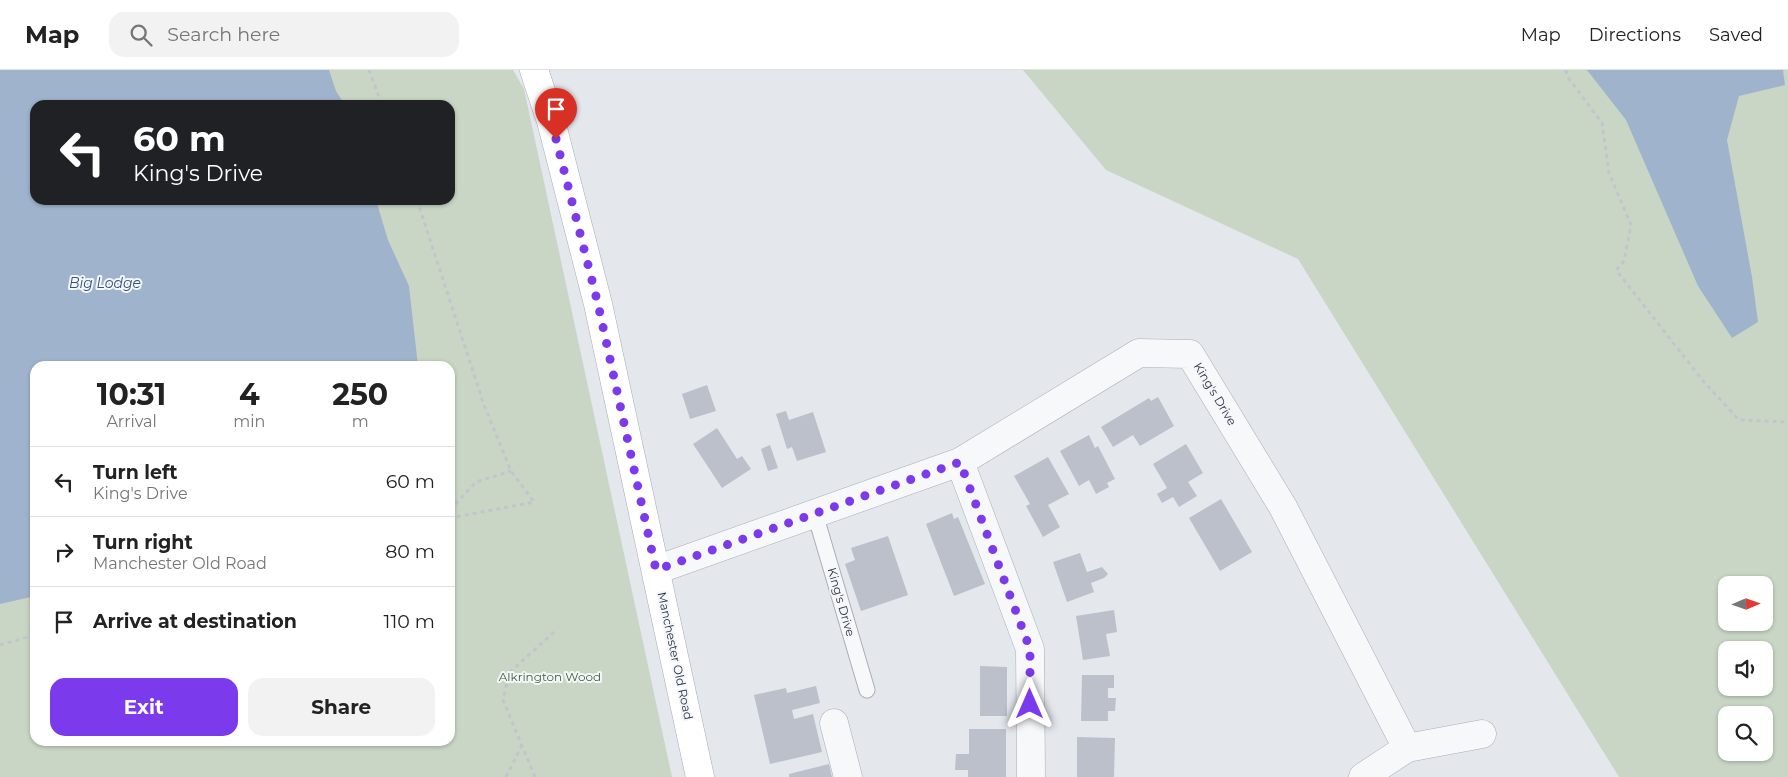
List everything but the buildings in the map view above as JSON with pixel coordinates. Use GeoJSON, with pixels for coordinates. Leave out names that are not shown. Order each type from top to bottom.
{"type":"FeatureCollection","features":[{"type":"Feature","properties":{"kind":"main road","name":"Manchester Old Road"},"geometry":{"type":"LineString","coordinates":[[534,70],[551,121],[598,304],[700,777]]}},
{"type":"Feature","properties":{"kind":"street","name":"King's Drive"},"geometry":{"type":"LineString","coordinates":[[656,570],[960,462],[1139,353],[1190,354],[1283,507],[1407,748]]}},
{"type":"Feature","properties":{"kind":"street"},"geometry":{"type":"LineString","coordinates":[[960,462],[1030,649],[1031,777]]}},
{"type":"Feature","properties":{"kind":"street"},"geometry":{"type":"LineString","coordinates":[[834,723],[848,777]]}},
{"type":"Feature","properties":{"kind":"street"},"geometry":{"type":"LineString","coordinates":[[1363,777],[1407,748],[1482,734]]}},
{"type":"Feature","properties":{"kind":"lane","name":"King's Drive"},"geometry":{"type":"LineString","coordinates":[[815,514],[867,690]]}},
{"type":"Feature","properties":{"kind":"path"},"geometry":{"type":"LineString","coordinates":[[368,70],[380,100]]}},
{"type":"Feature","properties":{"kind":"path"},"geometry":{"type":"LineString","coordinates":[[1566,70],[1567,76],[1602,124],[1609,173],[1631,225],[1624,261],[1616,270],[1704,382],[1739,420],[1788,422]]}},
{"type":"Feature","properties":{"kind":"path"},"geometry":{"type":"LineString","coordinates":[[419,205],[484,405],[511,471],[534,502],[455,517]]}},
{"type":"Feature","properties":{"kind":"path"},"geometry":{"type":"LineString","coordinates":[[455,505],[476,482],[511,471]]}},
{"type":"Feature","properties":{"kind":"path"},"geometry":{"type":"LineString","coordinates":[[535,777],[503,700],[509,673],[554,632]]}},
{"type":"Feature","properties":{"kind":"path"},"geometry":{"type":"LineString","coordinates":[[0,645],[30,636]]}},
{"type":"Feature","properties":{"kind":"path"},"geometry":{"type":"LineString","coordinates":[[506,777],[522,745]]}},
{"type":"Feature","properties":{"kind":"green space","name":"Alkrington Wood"},"geometry":{"type":"Polygon","coordinates":[[[0,70],[513,70],[524,89],[672,777],[0,777],[0,70]]]}},
{"type":"Feature","properties":{"kind":"green space"},"geometry":{"type":"Polygon","coordinates":[[[1023,70],[1788,70],[1788,777],[1619,777],[1298,259],[1106,170],[1023,70]]]}},
{"type":"Feature","properties":{"kind":"water","name":"Big Lodge"},"geometry":{"type":"Polygon","coordinates":[[[0,70],[329,70],[336,91],[342,100],[30,100],[30,205],[378,205],[388,240],[409,286],[417,361],[30,361],[30,597],[0,604],[0,70]]]}},
{"type":"Feature","properties":{"kind":"water"},"geometry":{"type":"Polygon","coordinates":[[[1587,70],[1783,70],[1785,85],[1739,96],[1727,140],[1752,277],[1758,322],[1732,338],[1698,286],[1626,120],[1587,70]]]}},
{"type":"Feature","properties":{"kind":"route"},"geometry":{"type":"LineString","coordinates":[[556,139],[598,304],[656,570],[960,462],[1030,649],[1030,704]]}}]}
